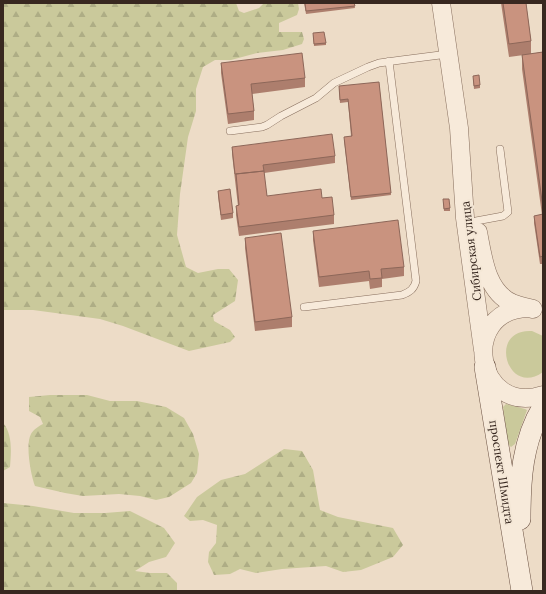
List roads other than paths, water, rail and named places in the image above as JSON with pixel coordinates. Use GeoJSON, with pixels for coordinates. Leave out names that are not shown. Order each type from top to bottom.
{"type":"FeatureCollection","features":[{"type":"Feature","properties":{"kind":"main road","name":"проспект Шмидта"},"geometry":{"type":"LineString","coordinates":[[484,359],[521,584]]}},
{"type":"Feature","properties":{"kind":"main road","name":"проспект Шмидта"},"geometry":{"type":"LineString","coordinates":[[521,584],[520,484],[527,443],[543,407]]}},
{"type":"Feature","properties":{"kind":"street","name":"Сибирская улица"},"geometry":{"type":"LineString","coordinates":[[441,3],[462,151],[488,277],[498,293],[505,299],[519,306],[540,310]]}},
{"type":"Feature","properties":{"kind":"street","name":"Сибирская улица"},"geometry":{"type":"LineString","coordinates":[[462,151],[465,218],[484,359]]}},
{"type":"Feature","properties":{"kind":"street"},"geometry":{"type":"LineString","coordinates":[[540,310],[515,310],[499,318],[488,332],[484,359],[494,382],[507,393],[524,398],[543,395]]}},
{"type":"Feature","properties":{"kind":"lane"},"geometry":{"type":"LineString","coordinates":[[230,131],[268,125],[281,116],[308,103],[334,83],[368,67],[389,61],[449,54]]}},
{"type":"Feature","properties":{"kind":"lane"},"geometry":{"type":"LineString","coordinates":[[304,307],[402,295],[409,293],[414,288],[416,280],[389,61]]}},
{"type":"Feature","properties":{"kind":"lane"},"geometry":{"type":"LineString","coordinates":[[476,220],[504,216],[508,212],[500,149]]}}]}
